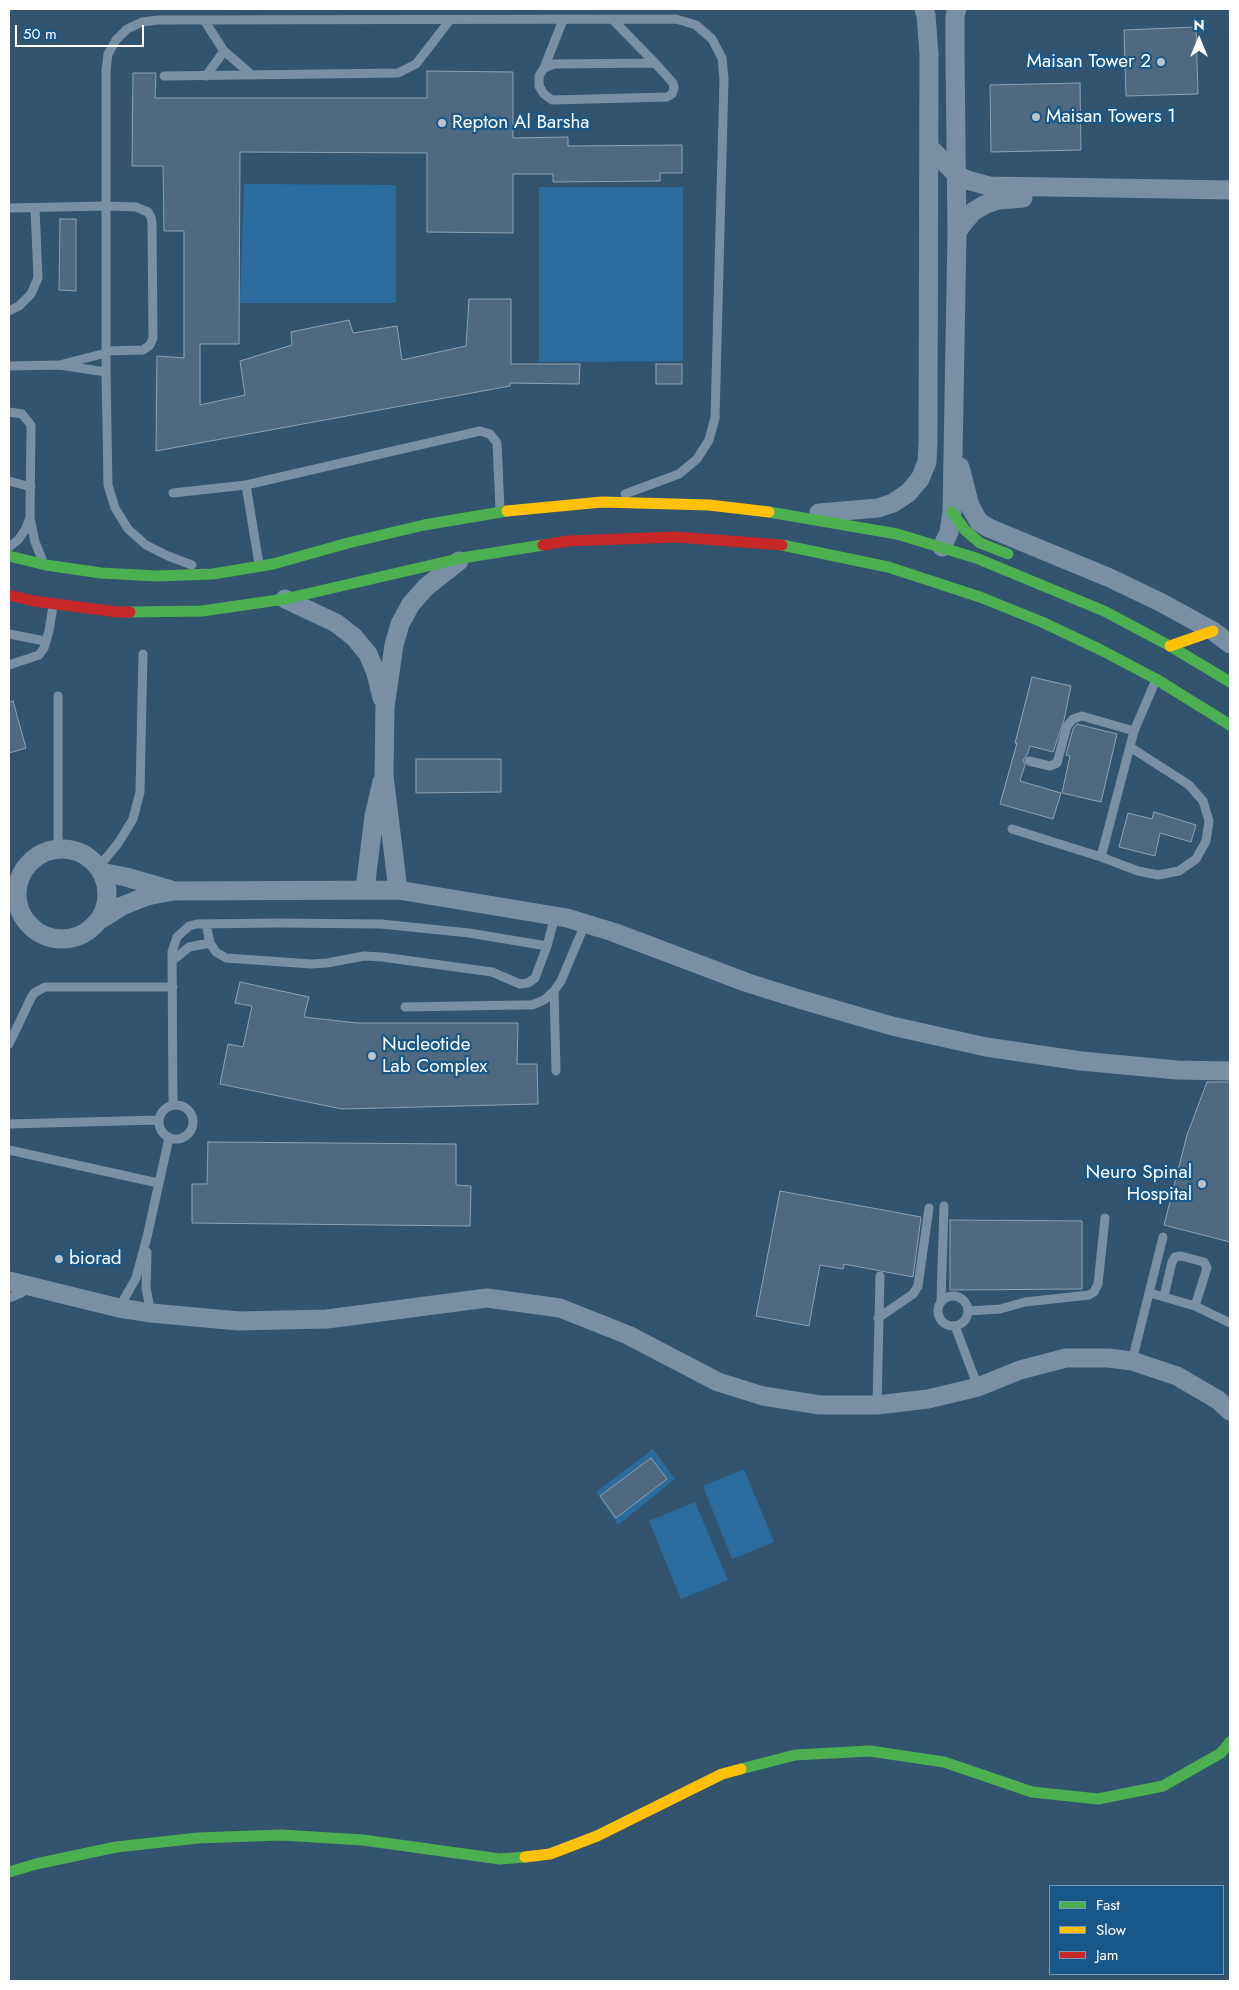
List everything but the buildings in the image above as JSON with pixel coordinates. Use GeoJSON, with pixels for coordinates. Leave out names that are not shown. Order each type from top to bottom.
{"type":"FeatureCollection","features":[{"type":"Feature","properties":{"kind":"street"},"geometry":{"type":"LineString","coordinates":[[793,515],[885,506],[908,493],[920,479],[927,462],[929,54],[924,9]]}},
{"type":"Feature","properties":{"kind":"street"},"geometry":{"type":"LineString","coordinates":[[940,552],[949,532],[952,512],[957,232],[955,16],[957,9]]}},
{"type":"Feature","properties":{"kind":"street"},"geometry":{"type":"LineString","coordinates":[[929,147],[957,175],[978,184],[1000,188],[1230,190]]}},
{"type":"Feature","properties":{"kind":"street"},"geometry":{"type":"LineString","coordinates":[[957,232],[974,211],[986,204],[999,200],[1089,198],[1125,189]]}},
{"type":"Feature","properties":{"kind":"street"},"geometry":{"type":"LineString","coordinates":[[953,431],[965,490],[970,506],[979,522],[1002,535],[1110,578],[1162,603],[1214,631],[1230,644]]}},
{"type":"Feature","properties":{"kind":"street"},"geometry":{"type":"LineString","coordinates":[[9,556],[46,565],[101,573],[157,576],[214,574],[259,566],[424,526],[500,512],[602,502],[709,505],[793,515],[897,534],[940,552],[976,558],[1104,610],[1230,682]]}},
{"type":"Feature","properties":{"kind":"street"},"geometry":{"type":"LineString","coordinates":[[952,512],[965,530],[980,543],[1023,561]]}},
{"type":"Feature","properties":{"kind":"street"},"geometry":{"type":"LineString","coordinates":[[9,595],[53,604],[117,612],[202,611],[285,599],[462,558],[568,541],[676,537],[783,545],[934,576],[1042,622],[1101,650],[1156,679],[1230,725]]}},
{"type":"Feature","properties":{"kind":"street"},"geometry":{"type":"LineString","coordinates":[[398,890],[384,776],[385,707],[394,646],[400,624],[411,604],[426,587],[462,558]]}},
{"type":"Feature","properties":{"kind":"street"},"geometry":{"type":"LineString","coordinates":[[1084,589],[1104,610]]}},
{"type":"Feature","properties":{"kind":"street"},"geometry":{"type":"LineString","coordinates":[[285,599],[336,623],[354,637],[368,654],[376,673],[385,707]]}},
{"type":"Feature","properties":{"kind":"street"},"geometry":{"type":"LineString","coordinates":[[1170,646],[1214,631]]}},
{"type":"Feature","properties":{"kind":"street"},"geometry":{"type":"LineString","coordinates":[[365,889],[374,816],[384,776]]}},
{"type":"Feature","properties":{"kind":"street"},"geometry":{"type":"LineString","coordinates":[[100,920],[106,905],[107,888],[100,870],[87,857],[73,851],[58,850],[43,854],[30,863],[21,876],[13,904],[28,924],[44,936],[65,940],[84,934],[100,920],[122,906],[147,896],[173,891],[398,890],[555,916],[659,949],[757,986],[892,1026],[986,1047],[1081,1061],[1177,1070],[1230,1072]]}},
{"type":"Feature","properties":{"kind":"street"},"geometry":{"type":"LineString","coordinates":[[100,870],[173,891]]}},
{"type":"Feature","properties":{"kind":"street"},"geometry":{"type":"LineString","coordinates":[[9,1282],[119,1308],[151,1313],[239,1321],[327,1319],[487,1298],[560,1308],[628,1335],[718,1382],[763,1396],[820,1405],[877,1405],[928,1399],[978,1387],[1020,1370],[1066,1358],[1132,1360],[1177,1376],[1218,1400],[1230,1412]]}},
{"type":"Feature","properties":{"kind":"street"},"geometry":{"type":"LineString","coordinates":[[9,1872],[36,1864],[116,1847],[207,1837],[280,1835],[363,1840],[500,1859],[550,1854],[597,1836],[722,1774],[795,1754],[870,1751],[901,1755],[944,1762],[1032,1792],[1098,1800],[1163,1786],[1221,1753],[1230,1742]]}},
{"type":"Feature","properties":{"kind":"lane"},"geometry":{"type":"LineString","coordinates":[[563,20],[539,76],[539,86],[544,94],[552,100],[654,98],[667,97],[672,94],[674,88],[672,83],[612,19]]}},
{"type":"Feature","properties":{"kind":"lane"},"geometry":{"type":"LineString","coordinates":[[214,574],[146,545],[128,529],[115,508],[108,485],[106,70],[108,54],[116,40],[127,28],[142,22],[204,20],[676,19],[696,25],[712,39],[722,58],[724,79],[715,418],[709,440],[697,459],[678,474],[602,502]]}},
{"type":"Feature","properties":{"kind":"lane"},"geometry":{"type":"LineString","coordinates":[[204,20],[224,51],[253,75]]}},
{"type":"Feature","properties":{"kind":"lane"},"geometry":{"type":"LineString","coordinates":[[164,76],[398,74],[416,64],[450,20]]}},
{"type":"Feature","properties":{"kind":"lane"},"geometry":{"type":"LineString","coordinates":[[206,76],[224,51]]}},
{"type":"Feature","properties":{"kind":"lane"},"geometry":{"type":"LineString","coordinates":[[544,68],[554,64],[655,63]]}},
{"type":"Feature","properties":{"kind":"lane"},"geometry":{"type":"LineString","coordinates":[[9,208],[106,206],[143,208],[151,217],[153,338],[150,345],[143,350],[106,352],[59,365]]}},
{"type":"Feature","properties":{"kind":"lane"},"geometry":{"type":"LineString","coordinates":[[9,311],[19,306],[32,294],[38,278],[35,208]]}},
{"type":"Feature","properties":{"kind":"lane"},"geometry":{"type":"LineString","coordinates":[[9,366],[59,365],[106,372]]}},
{"type":"Feature","properties":{"kind":"lane"},"geometry":{"type":"LineString","coordinates":[[9,412],[22,414],[32,425],[30,518],[35,542],[46,565]]}},
{"type":"Feature","properties":{"kind":"lane"},"geometry":{"type":"LineString","coordinates":[[173,493],[246,485],[480,430],[490,434],[497,443],[500,512]]}},
{"type":"Feature","properties":{"kind":"lane"},"geometry":{"type":"LineString","coordinates":[[9,481],[31,486]]}},
{"type":"Feature","properties":{"kind":"lane"},"geometry":{"type":"LineString","coordinates":[[246,485],[259,566]]}},
{"type":"Feature","properties":{"kind":"lane"},"geometry":{"type":"LineString","coordinates":[[9,548],[26,530],[30,518]]}},
{"type":"Feature","properties":{"kind":"lane"},"geometry":{"type":"LineString","coordinates":[[9,665],[40,655],[49,631],[53,604]]}},
{"type":"Feature","properties":{"kind":"lane"},"geometry":{"type":"LineString","coordinates":[[9,634],[45,641]]}},
{"type":"Feature","properties":{"kind":"lane"},"geometry":{"type":"LineString","coordinates":[[100,870],[133,819],[140,792],[143,654]]}},
{"type":"Feature","properties":{"kind":"lane"},"geometry":{"type":"LineString","coordinates":[[1101,857],[1134,731],[1156,679]]}},
{"type":"Feature","properties":{"kind":"lane"},"geometry":{"type":"LineString","coordinates":[[58,696],[58,850]]}},
{"type":"Feature","properties":{"kind":"lane"},"geometry":{"type":"LineString","coordinates":[[1029,761],[1050,766],[1056,763],[1067,726],[1073,719],[1082,716],[1134,731]]}},
{"type":"Feature","properties":{"kind":"lane"},"geometry":{"type":"LineString","coordinates":[[1012,829],[1158,876],[1178,871],[1196,859],[1206,841],[1209,821],[1203,801],[1189,785],[1130,747]]}},
{"type":"Feature","properties":{"kind":"lane"},"geometry":{"type":"LineString","coordinates":[[206,924],[210,943],[216,952],[226,958],[311,964],[364,956],[382,957],[492,972],[520,984],[528,983],[535,978],[547,946],[555,916]]}},
{"type":"Feature","properties":{"kind":"lane"},"geometry":{"type":"LineString","coordinates":[[173,1105],[173,944],[182,930],[189,926],[206,924],[381,924],[469,933],[547,946]]}},
{"type":"Feature","properties":{"kind":"lane"},"geometry":{"type":"LineString","coordinates":[[405,1006],[532,1004],[544,1000],[554,992],[561,981],[584,924]]}},
{"type":"Feature","properties":{"kind":"lane"},"geometry":{"type":"LineString","coordinates":[[172,961],[189,947],[210,943]]}},
{"type":"Feature","properties":{"kind":"lane"},"geometry":{"type":"LineString","coordinates":[[9,1044],[34,993],[45,988],[173,987]]}},
{"type":"Feature","properties":{"kind":"lane"},"geometry":{"type":"LineString","coordinates":[[554,992],[556,1071]]}},
{"type":"Feature","properties":{"kind":"lane"},"geometry":{"type":"LineString","coordinates":[[173,1105],[181,1105],[189,1109],[193,1116],[194,1124],[191,1132],[185,1138],[177,1140],[163,1134],[159,1127],[161,1113],[173,1105]]}},
{"type":"Feature","properties":{"kind":"lane"},"geometry":{"type":"LineString","coordinates":[[9,1124],[159,1120]]}},
{"type":"Feature","properties":{"kind":"lane"},"geometry":{"type":"LineString","coordinates":[[119,1308],[136,1278],[148,1237],[169,1138]]}},
{"type":"Feature","properties":{"kind":"lane"},"geometry":{"type":"LineString","coordinates":[[9,1150],[158,1183]]}},
{"type":"Feature","properties":{"kind":"lane"},"geometry":{"type":"LineString","coordinates":[[941,1301],[950,1295],[960,1297],[967,1306],[966,1319],[955,1326],[944,1324],[938,1316],[937,1310],[941,1301],[944,1206]]}},
{"type":"Feature","properties":{"kind":"lane"},"geometry":{"type":"LineString","coordinates":[[878,1318],[913,1294],[918,1286],[929,1208]]}},
{"type":"Feature","properties":{"kind":"lane"},"geometry":{"type":"LineString","coordinates":[[968,1311],[1000,1309],[1025,1302],[1089,1295],[1094,1292],[1098,1284],[1105,1218]]}},
{"type":"Feature","properties":{"kind":"lane"},"geometry":{"type":"LineString","coordinates":[[1132,1360],[1164,1236]]}},
{"type":"Feature","properties":{"kind":"lane"},"geometry":{"type":"LineString","coordinates":[[148,1237],[146,1288],[151,1313]]}},
{"type":"Feature","properties":{"kind":"lane"},"geometry":{"type":"LineString","coordinates":[[1164,1296],[1172,1262],[1175,1257],[1184,1256],[1204,1262],[1207,1268],[1195,1306]]}},
{"type":"Feature","properties":{"kind":"lane"},"geometry":{"type":"LineString","coordinates":[[877,1405],[880,1276]]}},
{"type":"Feature","properties":{"kind":"lane"},"geometry":{"type":"LineString","coordinates":[[9,1298],[29,1288]]}},
{"type":"Feature","properties":{"kind":"lane"},"geometry":{"type":"LineString","coordinates":[[1150,1292],[1195,1306],[1230,1323]]}},
{"type":"Feature","properties":{"kind":"lane"},"geometry":{"type":"LineString","coordinates":[[955,1326],[978,1387]]}},
{"type":"Feature","properties":{"kind":"shaded area"},"geometry":{"type":"Polygon","coordinates":[[[244,184],[396,185],[396,303],[240,303],[244,184]]]}},
{"type":"Feature","properties":{"kind":"shaded area"},"geometry":{"type":"Polygon","coordinates":[[[539,187],[683,187],[683,361],[539,362],[539,187]]]}},
{"type":"Feature","properties":{"kind":"shaded area"},"geometry":{"type":"Polygon","coordinates":[[[653,1449],[675,1479],[618,1525],[596,1492],[653,1449]]]}},
{"type":"Feature","properties":{"kind":"shaded area"},"geometry":{"type":"Polygon","coordinates":[[[744,1469],[774,1542],[732,1559],[703,1486],[744,1469]]]}},
{"type":"Feature","properties":{"kind":"shaded area"},"geometry":{"type":"Polygon","coordinates":[[[695,1502],[728,1580],[681,1599],[649,1521],[695,1502]]]}},
{"type":"Feature","properties":{"kind":"traffic: fast"},"geometry":{"type":"LineString","coordinates":[[9,556],[46,565],[101,573],[157,576],[213,574],[273,564],[348,543],[424,525],[507,511]]}},
{"type":"Feature","properties":{"kind":"traffic: fast"},"geometry":{"type":"LineString","coordinates":[[769,512],[897,534],[976,558],[1104,611],[1170,646],[1230,682]]}},
{"type":"Feature","properties":{"kind":"traffic: fast"},"geometry":{"type":"LineString","coordinates":[[952,512],[965,530],[980,543],[1008,554]]}},
{"type":"Feature","properties":{"kind":"traffic: fast"},"geometry":{"type":"LineString","coordinates":[[130,612],[202,611],[285,599],[462,558],[543,545]]}},
{"type":"Feature","properties":{"kind":"traffic: fast"},"geometry":{"type":"LineString","coordinates":[[782,545],[888,567],[980,597],[1042,622],[1101,650],[1156,679],[1230,725]]}},
{"type":"Feature","properties":{"kind":"traffic: fast"},"geometry":{"type":"LineString","coordinates":[[741,1769],[795,1755],[870,1751],[944,1762],[1032,1792],[1098,1799],[1163,1786],[1221,1753],[1230,1742]]}},
{"type":"Feature","properties":{"kind":"traffic: fast"},"geometry":{"type":"LineString","coordinates":[[9,1872],[36,1864],[116,1847],[198,1838],[281,1835],[363,1840],[500,1859],[525,1857]]}},
{"type":"Feature","properties":{"kind":"traffic: slow"},"geometry":{"type":"LineString","coordinates":[[507,511],[602,502],[709,505],[769,512]]}},
{"type":"Feature","properties":{"kind":"traffic: slow"},"geometry":{"type":"LineString","coordinates":[[1170,646],[1213,631]]}},
{"type":"Feature","properties":{"kind":"traffic: slow"},"geometry":{"type":"LineString","coordinates":[[525,1857],[550,1854],[597,1836],[722,1774],[741,1769]]}},
{"type":"Feature","properties":{"kind":"traffic: jam"},"geometry":{"type":"LineString","coordinates":[[543,545],[568,541],[676,537],[782,545]]}},
{"type":"Feature","properties":{"kind":"traffic: jam"},"geometry":{"type":"LineString","coordinates":[[9,595],[33,601],[130,612]]}},
{"type":"Feature","properties":{"kind":"place","name":"Maisan Tower 2"},"geometry":{"type":"Point","coordinates":[1161,62]}},
{"type":"Feature","properties":{"kind":"place","name":"Maisan Towers 1"},"geometry":{"type":"Point","coordinates":[1036,117]}},
{"type":"Feature","properties":{"kind":"place","name":"Repton Al Barsha"},"geometry":{"type":"Point","coordinates":[442,123]}},
{"type":"Feature","properties":{"kind":"place","name":"Nucleotide Lab Complex"},"geometry":{"type":"Point","coordinates":[372,1056]}},
{"type":"Feature","properties":{"kind":"place","name":"Neuro Spinal Hospital"},"geometry":{"type":"Point","coordinates":[1202,1184]}},
{"type":"Feature","properties":{"kind":"place","name":"biorad"},"geometry":{"type":"Point","coordinates":[59,1259]}}]}
